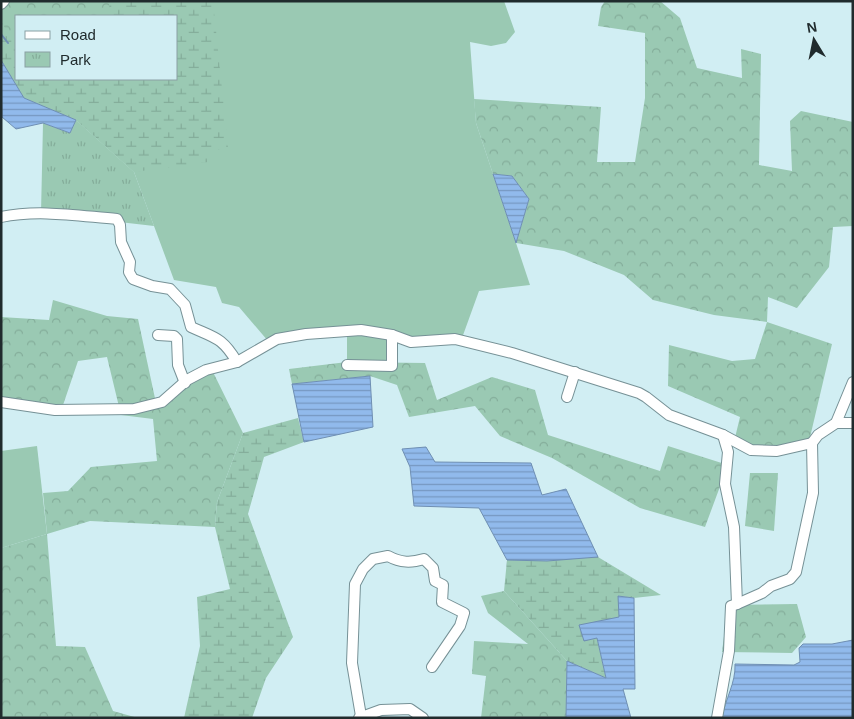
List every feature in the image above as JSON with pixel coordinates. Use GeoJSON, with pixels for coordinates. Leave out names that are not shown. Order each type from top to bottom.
{"type":"FeatureCollection","features":[{"type":"Feature","properties":{"kind":"street"},"geometry":{"type":"LineString","coordinates":[[1,217],[19,214],[66,214],[117,219],[120,224],[120,242],[130,262],[129,272],[133,279],[152,286],[170,289],[185,305],[191,327],[216,336],[229,347],[237,362]]}},
{"type":"Feature","properties":{"kind":"street"},"geometry":{"type":"LineString","coordinates":[[1,402],[55,410],[134,409],[162,402],[185,383],[206,370],[237,362],[271,341],[306,334],[361,330],[392,335],[411,342],[455,339],[512,353],[575,372],[646,396],[669,416],[723,435],[751,450],[777,451],[812,443]]}},
{"type":"Feature","properties":{"kind":"street"},"geometry":{"type":"LineString","coordinates":[[158,335],[174,336],[177,339],[178,365],[185,383]]}},
{"type":"Feature","properties":{"kind":"street"},"geometry":{"type":"LineString","coordinates":[[346,365],[392,366],[392,335]]}},
{"type":"Feature","properties":{"kind":"street"},"geometry":{"type":"LineString","coordinates":[[567,397],[575,372]]}},
{"type":"Feature","properties":{"kind":"street"},"geometry":{"type":"LineString","coordinates":[[836,423],[853,382]]}},
{"type":"Feature","properties":{"kind":"street"},"geometry":{"type":"LineString","coordinates":[[716,718],[729,651],[729,616],[731,606],[762,593],[771,586],[790,579],[796,572],[813,493],[812,443],[818,435],[836,423],[853,423]]}},
{"type":"Feature","properties":{"kind":"street"},"geometry":{"type":"LineString","coordinates":[[723,435],[728,452],[725,484],[734,526],[736,604]]}},
{"type":"Feature","properties":{"kind":"street"},"geometry":{"type":"LineString","coordinates":[[423,718],[410,709],[382,710],[360,717],[352,663],[355,584],[363,568],[373,559],[388,556],[399,562],[414,562],[424,559],[433,568],[435,581],[443,585],[442,602],[464,613],[460,626],[432,667]]}},
{"type":"Feature","properties":{"kind":"green space"},"geometry":{"type":"Polygon","coordinates":[[[1,1],[109,1],[110,15],[15,15],[15,39],[11,39],[1,21],[1,1]]]}},
{"type":"Feature","properties":{"kind":"green space"},"geometry":{"type":"Polygon","coordinates":[[[10,1],[504,1],[515,32],[506,43],[491,46],[470,42],[476,123],[530,285],[479,291],[462,338],[396,336],[394,363],[347,362],[347,332],[268,341],[239,307],[222,303],[216,287],[174,280],[134,172],[76,120],[24,98],[1,60],[1,9],[10,1]]]}},
{"type":"Feature","properties":{"kind":"green space"},"geometry":{"type":"Polygon","coordinates":[[[109,1],[213,1],[228,148],[208,152],[208,162],[134,172],[76,120],[24,98],[1,60],[1,21],[11,39],[15,39],[15,80],[178,80],[178,15],[110,15],[109,1]]]}},
{"type":"Feature","properties":{"kind":"green space"},"geometry":{"type":"Polygon","coordinates":[[[605,1],[660,1],[680,18],[697,68],[742,78],[741,49],[761,54],[759,165],[792,171],[790,121],[801,111],[853,122],[853,226],[833,227],[829,267],[797,308],[768,297],[767,322],[714,315],[653,300],[624,275],[564,251],[516,243],[529,199],[512,176],[493,174],[476,123],[474,99],[601,107],[597,162],[635,162],[645,98],[645,33],[598,26],[601,7],[605,1]]]}},
{"type":"Feature","properties":{"kind":"green space"},"geometry":{"type":"Polygon","coordinates":[[[76,120],[134,172],[154,226],[41,213],[43,123],[70,133],[76,120]]]}},
{"type":"Feature","properties":{"kind":"green space"},"geometry":{"type":"Polygon","coordinates":[[[53,300],[107,316],[138,319],[156,403],[212,370],[243,433],[217,502],[215,527],[90,521],[47,534],[43,493],[68,491],[91,467],[157,461],[153,419],[121,415],[107,357],[78,361],[62,408],[1,397],[1,317],[49,320],[53,300]]]}},
{"type":"Feature","properties":{"kind":"green space"},"geometry":{"type":"Polygon","coordinates":[[[767,322],[832,344],[807,450],[733,446],[740,417],[668,386],[669,345],[732,361],[755,359],[767,322]]]}},
{"type":"Feature","properties":{"kind":"green space"},"geometry":{"type":"Polygon","coordinates":[[[347,362],[425,363],[437,400],[492,377],[535,390],[548,435],[660,471],[668,446],[728,465],[705,527],[640,508],[552,458],[500,436],[475,406],[409,417],[397,385],[370,376],[292,384],[289,369],[347,362]]]}},
{"type":"Feature","properties":{"kind":"green space"},"geometry":{"type":"Polygon","coordinates":[[[298,418],[304,442],[264,457],[248,514],[293,637],[266,678],[252,718],[184,718],[200,646],[197,597],[230,589],[215,527],[217,502],[243,433],[298,418]]]}},
{"type":"Feature","properties":{"kind":"green space"},"geometry":{"type":"Polygon","coordinates":[[[37,446],[47,534],[1,548],[1,451],[37,446]]]}},
{"type":"Feature","properties":{"kind":"green space"},"geometry":{"type":"Polygon","coordinates":[[[750,473],[778,473],[774,531],[745,526],[750,473]]]}},
{"type":"Feature","properties":{"kind":"green space"},"geometry":{"type":"Polygon","coordinates":[[[47,534],[56,646],[85,647],[113,711],[138,718],[1,718],[1,548],[47,534]]]}},
{"type":"Feature","properties":{"kind":"green space"},"geometry":{"type":"Polygon","coordinates":[[[598,557],[661,595],[634,598],[619,596],[619,617],[597,638],[606,678],[567,661],[504,591],[507,560],[598,557]]]}},
{"type":"Feature","properties":{"kind":"green space"},"geometry":{"type":"Polygon","coordinates":[[[504,591],[567,661],[566,718],[481,718],[486,676],[472,674],[474,641],[528,644],[488,613],[481,596],[504,591]]]}},
{"type":"Feature","properties":{"kind":"green space"},"geometry":{"type":"Polygon","coordinates":[[[797,604],[806,637],[792,653],[722,652],[728,605],[797,604]]]}},
{"type":"Feature","properties":{"kind":"water"},"geometry":{"type":"Polygon","coordinates":[[[1,60],[24,98],[76,120],[70,133],[43,123],[16,129],[2,117],[1,60]]]}},
{"type":"Feature","properties":{"kind":"water"},"geometry":{"type":"Polygon","coordinates":[[[493,174],[512,176],[529,199],[516,243],[493,174]]]}},
{"type":"Feature","properties":{"kind":"water"},"geometry":{"type":"Polygon","coordinates":[[[370,376],[373,427],[304,442],[292,384],[370,376]]]}},
{"type":"Feature","properties":{"kind":"water"},"geometry":{"type":"Polygon","coordinates":[[[426,447],[435,462],[531,463],[542,495],[566,489],[598,557],[547,561],[507,560],[479,508],[414,506],[410,467],[402,449],[426,447]]]}},
{"type":"Feature","properties":{"kind":"water"},"geometry":{"type":"Polygon","coordinates":[[[618,596],[634,598],[635,689],[623,689],[631,718],[566,718],[567,661],[606,678],[597,638],[584,641],[579,625],[619,617],[618,596]]]}},
{"type":"Feature","properties":{"kind":"water"},"geometry":{"type":"Polygon","coordinates":[[[853,640],[853,718],[722,718],[734,678],[735,664],[794,665],[800,662],[799,648],[803,644],[832,644],[853,640]]]}},
{"type":"Feature","properties":{"kind":"waterway"},"geometry":{"type":"LineString","coordinates":[[1,34],[8,43]]}}]}
